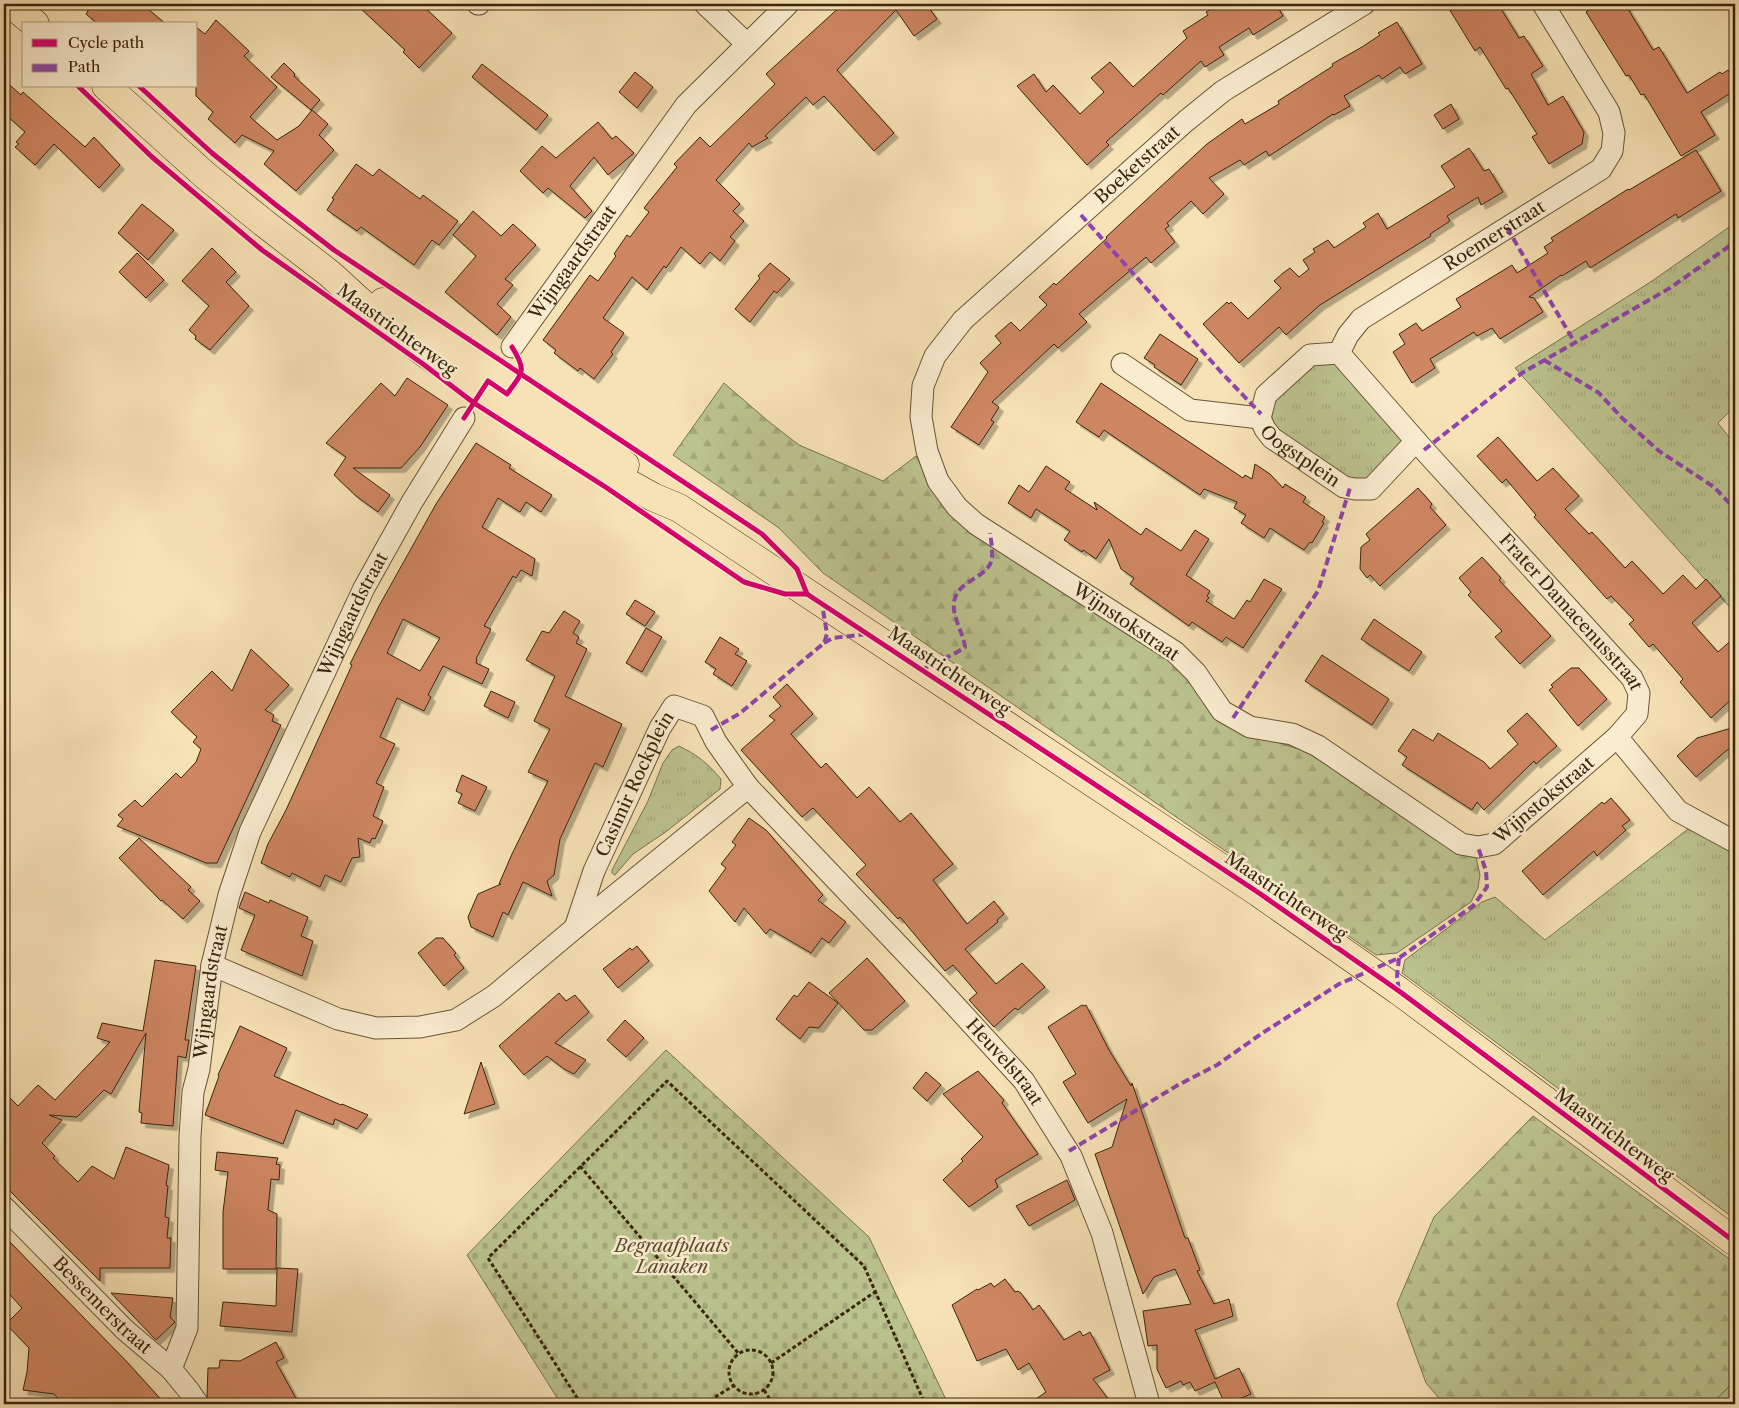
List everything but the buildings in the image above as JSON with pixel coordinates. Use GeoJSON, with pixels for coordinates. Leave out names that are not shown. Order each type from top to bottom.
{"type":"FeatureCollection","features":[{"type":"Feature","properties":{"kind":"main road"},"geometry":{"type":"LineString","coordinates":[[11,4],[34,22]]}},
{"type":"Feature","properties":{"kind":"main road","name":"Maastrichterweg"},"geometry":{"type":"LineString","coordinates":[[108,88],[206,176],[330,274],[364,305],[422,352],[561,446],[653,497],[678,508],[1260,893],[1399,991],[1735,1242]]}},
{"type":"Feature","properties":{"kind":"street"},"geometry":{"type":"LineString","coordinates":[[705,4],[747,44]]}},
{"type":"Feature","properties":{"kind":"street","name":"Wijngaardstraat"},"geometry":{"type":"LineString","coordinates":[[512,347],[686,105],[788,4]]}},
{"type":"Feature","properties":{"kind":"street","name":"Boeketstraat"},"geometry":{"type":"LineString","coordinates":[[936,356],[963,320],[1223,91],[1364,4]]}},
{"type":"Feature","properties":{"kind":"street","name":"Roemerstraat"},"geometry":{"type":"LineString","coordinates":[[1338,353],[1348,335],[1361,319],[1601,169],[1612,151],[1614,133],[1609,112],[1543,4]]}},
{"type":"Feature","properties":{"kind":"street"},"geometry":{"type":"LineString","coordinates":[[1338,353],[1416,441]]}},
{"type":"Feature","properties":{"kind":"street","name":"Oogstplein"},"geometry":{"type":"LineString","coordinates":[[1338,353],[1310,355],[1266,395],[1260,418],[1272,438],[1344,487],[1355,489],[1371,489],[1416,441]]}},
{"type":"Feature","properties":{"kind":"street","name":"Wijnstokstraat"},"geometry":{"type":"LineString","coordinates":[[936,356],[923,386],[921,417],[927,451],[938,481],[957,507],[976,524],[1174,652],[1196,673],[1222,711],[1250,727],[1292,734],[1318,746],[1461,844],[1478,847],[1494,844],[1617,737]]}},
{"type":"Feature","properties":{"kind":"street","name":"Oogstplein"},"geometry":{"type":"LineString","coordinates":[[1122,364],[1190,410],[1260,418]]}},
{"type":"Feature","properties":{"kind":"street","name":"Wijngaardstraat"},"geometry":{"type":"LineString","coordinates":[[171,1369],[187,1328],[190,1136],[193,1092],[199,1069],[212,965],[229,895],[250,832],[364,588],[412,502],[464,418]]}},
{"type":"Feature","properties":{"kind":"street","name":"Frater Damacenusstraat"},"geometry":{"type":"LineString","coordinates":[[1416,441],[1632,678],[1639,693],[1637,714],[1617,737]]}},
{"type":"Feature","properties":{"kind":"street","name":"Casimir Rockplein"},"geometry":{"type":"LineString","coordinates":[[575,928],[594,871],[660,728],[674,706],[703,716],[716,742],[748,787]]}},
{"type":"Feature","properties":{"kind":"street"},"geometry":{"type":"LineString","coordinates":[[1617,737],[1678,811],[1735,842]]}},
{"type":"Feature","properties":{"kind":"street"},"geometry":{"type":"LineString","coordinates":[[212,965],[338,1018],[376,1028],[420,1027],[456,1020],[494,996],[748,787]]}},
{"type":"Feature","properties":{"kind":"street","name":"Heuvelstraat"},"geometry":{"type":"LineString","coordinates":[[748,787],[1024,1081],[1072,1156],[1102,1233],[1149,1404]]}},
{"type":"Feature","properties":{"kind":"street","name":"Bessemerstraat"},"geometry":{"type":"LineString","coordinates":[[4,1207],[125,1330],[171,1369],[198,1404]]}},
{"type":"Feature","properties":{"kind":"path"},"geometry":{"type":"LineString","coordinates":[[581,1404],[488,1258],[668,1081],[864,1266],[925,1404]]}},
{"type":"Feature","properties":{"kind":"path"},"geometry":{"type":"LineString","coordinates":[[580,1166],[739,1354]]}},
{"type":"Feature","properties":{"kind":"path"},"geometry":{"type":"LineString","coordinates":[[771,1363],[875,1292]]}},
{"type":"Feature","properties":{"kind":"path"},"geometry":{"type":"LineString","coordinates":[[748,1350],[757,1352],[765,1356],[771,1363],[772,1378],[764,1390],[757,1394],[740,1392],[733,1386],[729,1378],[729,1368],[732,1360],[739,1354],[748,1350]]}},
{"type":"Feature","properties":{"kind":"path"},"geometry":{"type":"LineString","coordinates":[[704,1404],[733,1386]]}},
{"type":"Feature","properties":{"kind":"path"},"geometry":{"type":"LineString","coordinates":[[764,1390],[774,1404]]}},
{"type":"Feature","properties":{"kind":"green space"},"geometry":{"type":"Polygon","coordinates":[[[1735,223],[1735,406],[1718,423],[1735,445],[1735,613],[1515,368],[1652,281],[1735,223]]]}},
{"type":"Feature","properties":{"kind":"green space"},"geometry":{"type":"Polygon","coordinates":[[[1328,359],[1341,366],[1402,435],[1402,442],[1370,480],[1356,483],[1268,427],[1273,396],[1311,362],[1328,359]]]}},
{"type":"Feature","properties":{"kind":"green space"},"geometry":{"type":"Polygon","coordinates":[[[724,383],[799,445],[883,481],[916,456],[927,477],[1277,742],[1305,751],[1457,850],[1476,857],[1480,875],[1478,888],[1471,902],[1397,953],[1376,955],[823,573],[779,528],[673,455],[724,383]]]}},
{"type":"Feature","properties":{"kind":"green space"},"geometry":{"type":"Polygon","coordinates":[[[679,746],[697,756],[712,769],[721,779],[720,789],[667,831],[633,854],[615,875],[612,873],[612,870],[648,801],[663,763],[672,750],[679,746]]]}},
{"type":"Feature","properties":{"kind":"green space"},"geometry":{"type":"Polygon","coordinates":[[[1688,829],[1735,853],[1735,1219],[1402,973],[1405,960],[1482,902],[1495,897],[1545,940],[1688,829]]]}},
{"type":"Feature","properties":{"kind":"green space","name":"Begraafplaats Lanaken"},"geometry":{"type":"Polygon","coordinates":[[[666,1050],[869,1237],[948,1404],[561,1404],[467,1255],[666,1050]]]}},
{"type":"Feature","properties":{"kind":"green space"},"geometry":{"type":"Polygon","coordinates":[[[1533,1116],[1735,1263],[1735,1378],[1726,1390],[1711,1404],[1444,1404],[1426,1383],[1397,1304],[1434,1217],[1533,1116]]]}},
{"type":"Feature","properties":{"kind":"green space"},"geometry":{"type":"Polygon","coordinates":[[[1735,1378],[1735,1404],[1711,1404],[1726,1390],[1735,1378]]]}},
{"type":"Feature","properties":{"kind":"marked path"},"geometry":{"type":"LineString","coordinates":[[1081,215],[1261,414]]}},
{"type":"Feature","properties":{"kind":"marked path"},"geometry":{"type":"LineString","coordinates":[[1507,228],[1575,343]]}},
{"type":"Feature","properties":{"kind":"marked path"},"geometry":{"type":"LineString","coordinates":[[1424,450],[1522,373],[1670,288],[1735,242]]}},
{"type":"Feature","properties":{"kind":"marked path"},"geometry":{"type":"LineString","coordinates":[[1544,360],[1599,393],[1622,418],[1659,451],[1714,487],[1735,509]]}},
{"type":"Feature","properties":{"kind":"marked path"},"geometry":{"type":"LineString","coordinates":[[1233,718],[1318,591],[1350,488]]}},
{"type":"Feature","properties":{"kind":"marked path"},"geometry":{"type":"LineString","coordinates":[[922,670],[965,647],[956,619],[954,602],[956,594],[961,588],[986,570],[990,564],[992,557],[990,533]]}},
{"type":"Feature","properties":{"kind":"marked path"},"geometry":{"type":"LineString","coordinates":[[711,730],[739,714],[824,643],[827,634],[822,604]]}},
{"type":"Feature","properties":{"kind":"marked path"},"geometry":{"type":"LineString","coordinates":[[824,643],[833,638],[867,634]]}},
{"type":"Feature","properties":{"kind":"marked path"},"geometry":{"type":"LineString","coordinates":[[1069,1151],[1178,1085],[1217,1065],[1339,984],[1399,958],[1473,906],[1487,887],[1486,871],[1478,847]]}},
{"type":"Feature","properties":{"kind":"marked path"},"geometry":{"type":"LineString","coordinates":[[1399,958],[1397,976],[1399,991]]}},
{"type":"Feature","properties":{"kind":"cycle path"},"geometry":{"type":"LineString","coordinates":[[80,88],[152,157],[262,250],[423,364],[474,403],[607,488],[744,582],[785,594],[807,594],[1259,893],[1399,991],[1735,1242]]}},
{"type":"Feature","properties":{"kind":"cycle path"},"geometry":{"type":"LineString","coordinates":[[141,88],[212,153],[334,250],[762,534],[797,569],[807,594]]}},
{"type":"Feature","properties":{"kind":"cycle path"},"geometry":{"type":"LineString","coordinates":[[464,418],[488,381],[507,394],[517,381],[520,376],[521,367],[520,361],[512,347]]}}]}
